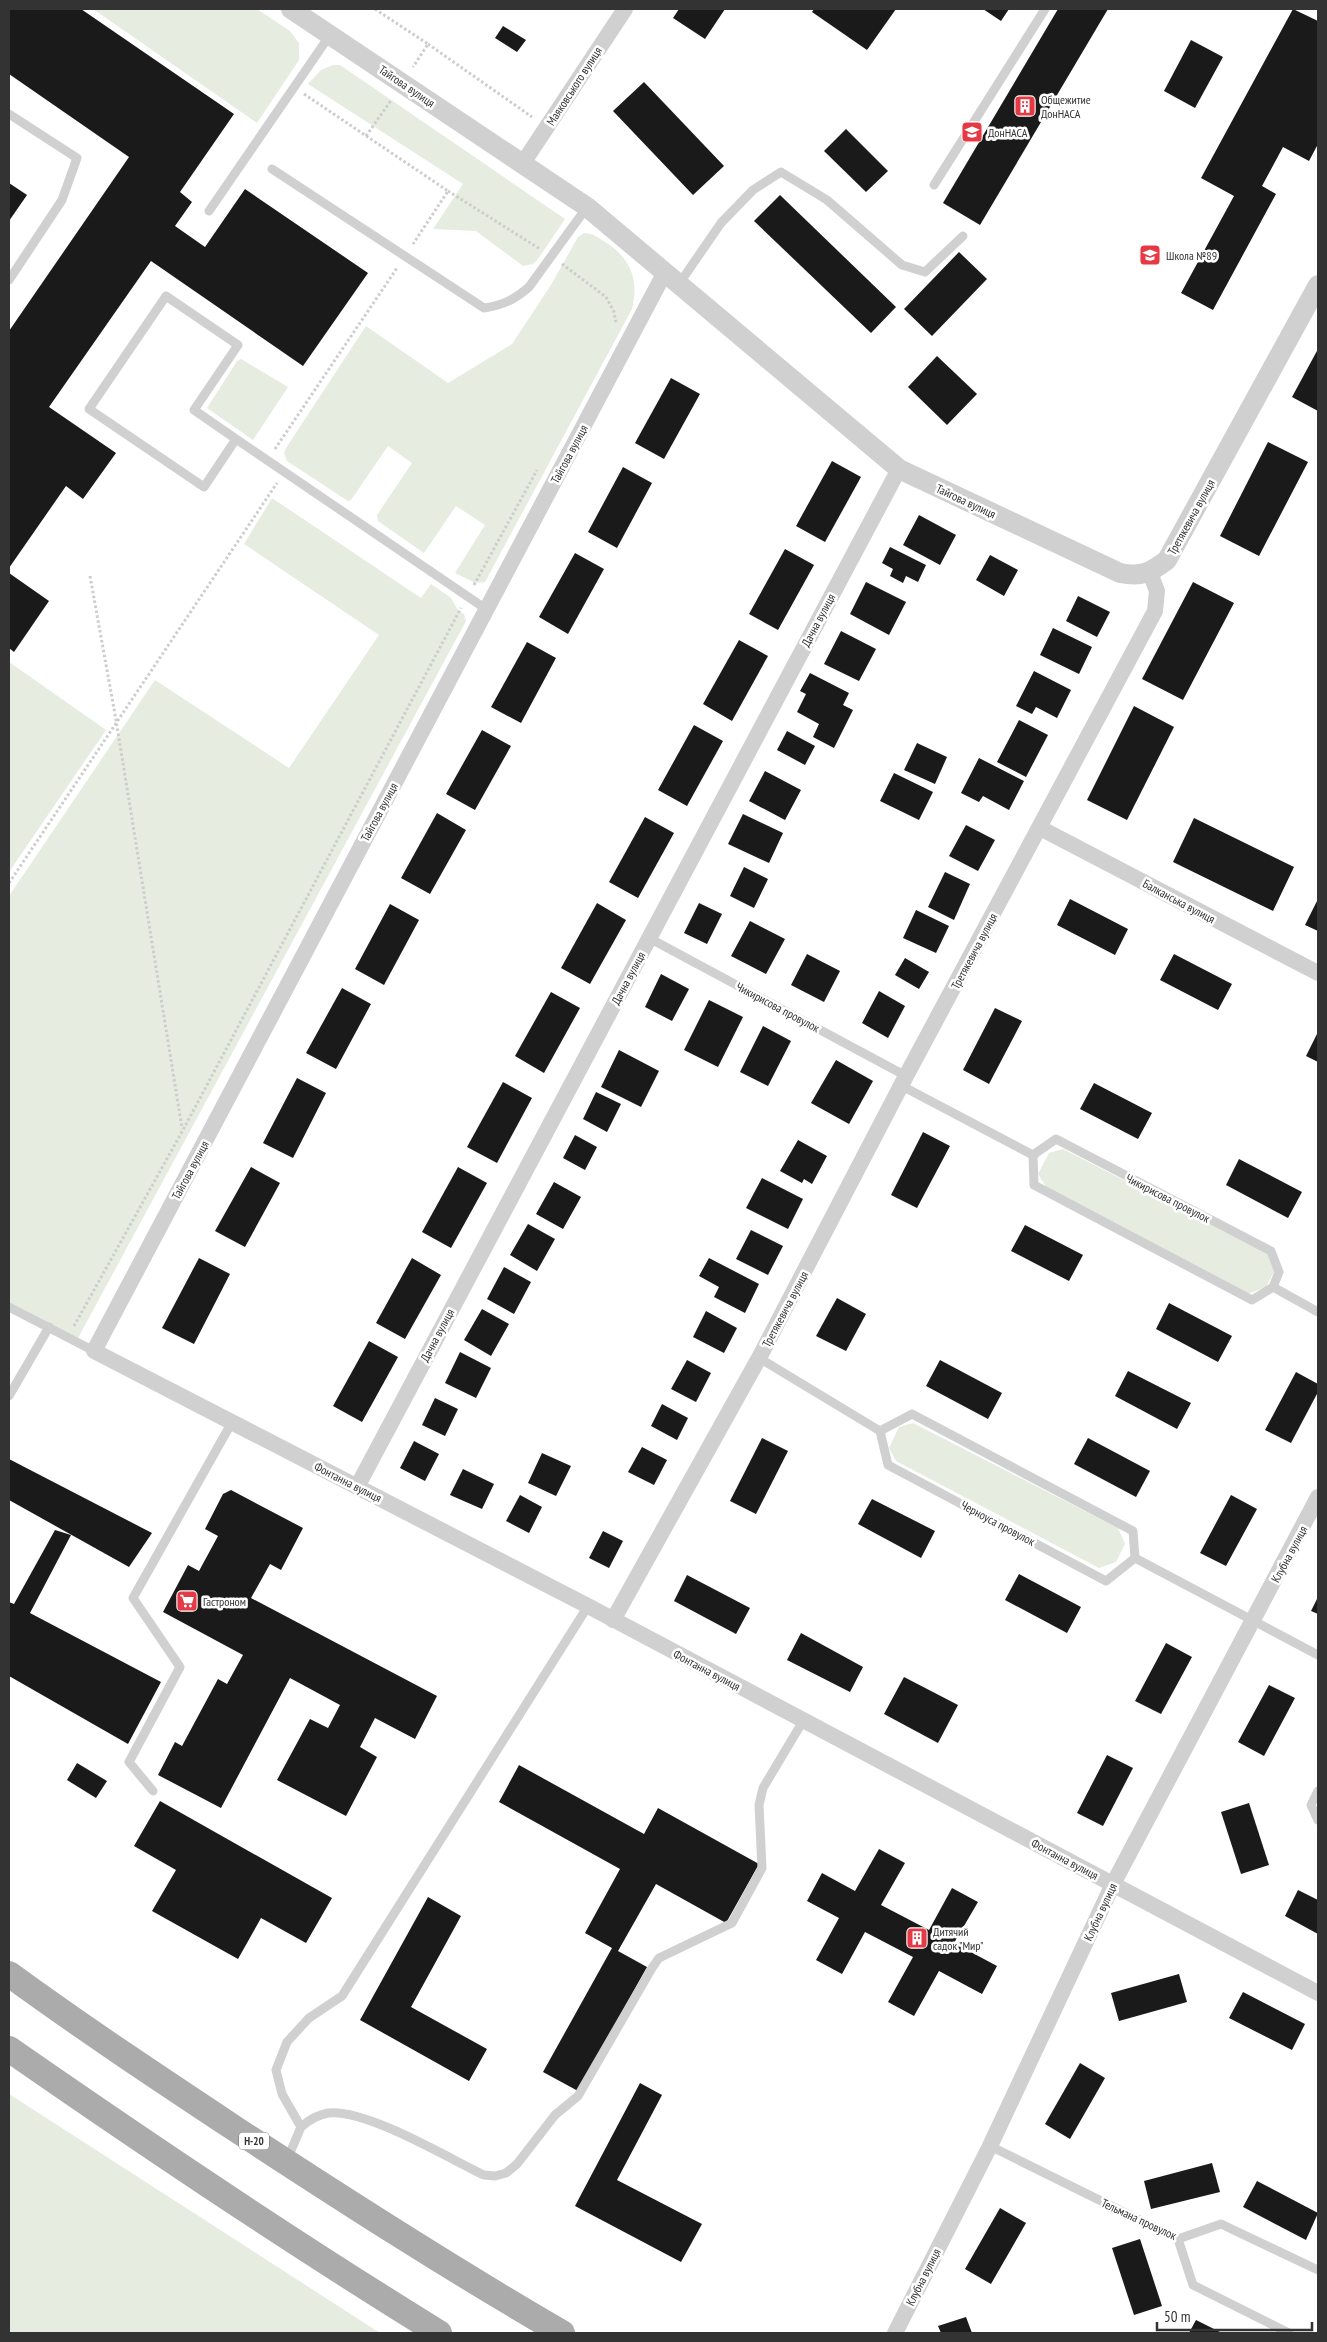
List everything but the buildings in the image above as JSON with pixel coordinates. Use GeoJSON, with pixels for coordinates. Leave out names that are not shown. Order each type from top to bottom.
{"type":"FeatureCollection","features":[{"type":"Feature","properties":{"kind":"main road","name":"Н-20"},"geometry":{"type":"LineString","coordinates":[[9,1974],[79,2025],[286,2162],[452,2269],[562,2333]]}},
{"type":"Feature","properties":{"kind":"main road"},"geometry":{"type":"LineString","coordinates":[[9,2048],[145,2143],[315,2256],[440,2333]]}},
{"type":"Feature","properties":{"kind":"street","name":"Маяковського вулиця"},"geometry":{"type":"LineString","coordinates":[[523,163],[625,9]]}},
{"type":"Feature","properties":{"kind":"street","name":"Тайгова вулиця"},"geometry":{"type":"LineString","coordinates":[[297,10],[330,35],[587,207],[899,469],[1120,573],[1134,576],[1150,573]]}},
{"type":"Feature","properties":{"kind":"street","name":"Тайгова вулиця"},"geometry":{"type":"LineString","coordinates":[[94,1351],[486,609],[672,278]]}},
{"type":"Feature","properties":{"kind":"street","name":"Третякевича вулиця"},"geometry":{"type":"LineString","coordinates":[[613,1620],[759,1358],[904,1081],[1155,611],[1157,591],[1150,573],[1167,560],[1174,548],[1318,285]]}},
{"type":"Feature","properties":{"kind":"street","name":"Дачна вулиця"},"geometry":{"type":"LineString","coordinates":[[356,1487],[899,469]]}},
{"type":"Feature","properties":{"kind":"street","name":"Балканська вулиця"},"geometry":{"type":"LineString","coordinates":[[1040,828],[1318,973]]}},
{"type":"Feature","properties":{"kind":"street","name":"Фонтанна вулиця"},"geometry":{"type":"LineString","coordinates":[[94,1351],[588,1606],[1318,1993]]}},
{"type":"Feature","properties":{"kind":"street","name":"Клубна вулиця"},"geometry":{"type":"LineString","coordinates":[[895,2333],[990,2146],[1113,1884],[1318,1498]]}},
{"type":"Feature","properties":{"kind":"lane"},"geometry":{"type":"LineString","coordinates":[[934,185],[1045,9]]}},
{"type":"Feature","properties":{"kind":"lane"},"geometry":{"type":"LineString","coordinates":[[209,211],[330,35]]}},
{"type":"Feature","properties":{"kind":"lane"},"geometry":{"type":"LineString","coordinates":[[9,114],[77,158],[62,200],[9,280]]}},
{"type":"Feature","properties":{"kind":"lane"},"geometry":{"type":"LineString","coordinates":[[272,169],[484,308],[504,305],[517,298],[529,287],[587,207]]}},
{"type":"Feature","properties":{"kind":"lane"},"geometry":{"type":"LineString","coordinates":[[672,278],[753,190],[781,172],[826,200],[902,266],[925,272],[963,236]]}},
{"type":"Feature","properties":{"kind":"lane"},"geometry":{"type":"LineString","coordinates":[[236,439],[204,487],[89,409],[166,296],[238,345],[194,410],[486,609]]}},
{"type":"Feature","properties":{"kind":"lane","name":"Чикирисова провулок"},"geometry":{"type":"LineString","coordinates":[[649,938],[1033,1155],[1056,1140],[1271,1252],[1279,1272],[1273,1287]]}},
{"type":"Feature","properties":{"kind":"lane"},"geometry":{"type":"LineString","coordinates":[[1033,1155],[1034,1185],[1252,1300],[1273,1287],[1318,1312]]}},
{"type":"Feature","properties":{"kind":"lane"},"geometry":{"type":"LineString","coordinates":[[9,1307],[94,1351]]}},
{"type":"Feature","properties":{"kind":"lane"},"geometry":{"type":"LineString","coordinates":[[9,1396],[49,1328]]}},
{"type":"Feature","properties":{"kind":"lane"},"geometry":{"type":"LineString","coordinates":[[759,1358],[880,1430],[912,1414],[1134,1531],[1135,1558],[1318,1655]]}},
{"type":"Feature","properties":{"kind":"lane"},"geometry":{"type":"LineString","coordinates":[[153,1791],[129,1762],[180,1667],[133,1598],[232,1422]]}},
{"type":"Feature","properties":{"kind":"lane","name":"Черноуса провулок"},"geometry":{"type":"LineString","coordinates":[[880,1430],[888,1465],[1106,1581],[1135,1558]]}},
{"type":"Feature","properties":{"kind":"lane"},"geometry":{"type":"LineString","coordinates":[[301,2127],[282,2094],[276,2070],[287,2042],[309,2018],[342,1996],[588,1606]]}},
{"type":"Feature","properties":{"kind":"lane"},"geometry":{"type":"LineString","coordinates":[[286,2162],[301,2127],[312,2118],[328,2113],[348,2114],[376,2122],[484,2175],[495,2176],[506,2173],[517,2164],[555,2115],[578,2096],[659,1958],[732,1923],[762,1868],[759,1805],[763,1788],[803,1721]]}},
{"type":"Feature","properties":{"kind":"lane"},"geometry":{"type":"LineString","coordinates":[[1318,1791],[1311,1805],[1318,1820]]}},
{"type":"Feature","properties":{"kind":"lane","name":"Тельмана провулок"},"geometry":{"type":"LineString","coordinates":[[990,2146],[1178,2239],[1221,2224],[1318,2270]]}},
{"type":"Feature","properties":{"kind":"lane"},"geometry":{"type":"LineString","coordinates":[[1178,2239],[1193,2285],[1289,2333]]}},
{"type":"Feature","properties":{"kind":"path"},"geometry":{"type":"LineString","coordinates":[[428,44],[547,127]]}},
{"type":"Feature","properties":{"kind":"path"},"geometry":{"type":"LineString","coordinates":[[294,87],[552,257],[606,297],[614,312],[616,323],[614,329]]}},
{"type":"Feature","properties":{"kind":"path"},"geometry":{"type":"LineString","coordinates":[[267,460],[448,190]]}},
{"type":"Feature","properties":{"kind":"path"},"geometry":{"type":"LineString","coordinates":[[67,1337],[182,1130],[467,596],[541,464]]}},
{"type":"Feature","properties":{"kind":"path"},"geometry":{"type":"LineString","coordinates":[[9,883],[284,472]]}},
{"type":"Feature","properties":{"kind":"path"},"geometry":{"type":"LineString","coordinates":[[90,576],[182,1130]]}},
{"type":"Feature","properties":{"kind":"shaded area"},"geometry":{"type":"Polygon","coordinates":[[[93,9],[257,9],[290,31],[299,43],[299,60],[257,123],[93,9]]]}},
{"type":"Feature","properties":{"kind":"shaded area"},"geometry":{"type":"Polygon","coordinates":[[[333,65],[340,65],[565,219],[538,259],[533,264],[523,266],[476,231],[433,229],[463,184],[308,84],[321,70],[333,65]]]}},
{"type":"Feature","properties":{"kind":"shaded area"},"geometry":{"type":"Polygon","coordinates":[[[584,233],[602,240],[614,248],[627,263],[633,279],[634,298],[632,309],[485,582],[475,583],[455,573],[485,525],[456,506],[424,553],[378,521],[377,515],[412,463],[388,446],[351,500],[348,501],[287,461],[284,453],[286,448],[366,326],[448,383],[512,344],[551,285],[578,237],[584,233]]]}},
{"type":"Feature","properties":{"kind":"shaded area"},"geometry":{"type":"Polygon","coordinates":[[[241,359],[288,387],[253,440],[207,408],[237,361],[241,359]]]}},
{"type":"Feature","properties":{"kind":"shaded area"},"geometry":{"type":"Polygon","coordinates":[[[272,498],[421,598],[431,584],[451,598],[459,612],[464,614],[466,621],[78,1338],[9,1302],[9,896],[155,680],[289,768],[379,635],[244,544],[272,498]]]}},
{"type":"Feature","properties":{"kind":"shaded area"},"geometry":{"type":"Polygon","coordinates":[[[9,662],[106,730],[9,872],[9,662]]]}},
{"type":"Feature","properties":{"kind":"shaded area"},"geometry":{"type":"Polygon","coordinates":[[[1063,1149],[1268,1254],[1275,1270],[1266,1287],[1248,1294],[1046,1187],[1038,1174],[1049,1153],[1063,1149]]]}},
{"type":"Feature","properties":{"kind":"shaded area"},"geometry":{"type":"Polygon","coordinates":[[[913,1423],[1118,1528],[1125,1544],[1116,1562],[1099,1568],[896,1461],[889,1448],[899,1427],[913,1423]]]}},
{"type":"Feature","properties":{"kind":"shaded area"},"geometry":{"type":"Polygon","coordinates":[[[9,2094],[380,2333],[9,2333],[9,2094]]]}},
{"type":"Feature","properties":{"kind":"place","name":"Общежитие ДонНАСА"},"geometry":{"type":"Point","coordinates":[1025,106]}},
{"type":"Feature","properties":{"kind":"place","name":"ДонНАСА"},"geometry":{"type":"Point","coordinates":[972,132]}},
{"type":"Feature","properties":{"kind":"place","name":"Школа №89"},"geometry":{"type":"Point","coordinates":[1150,255]}},
{"type":"Feature","properties":{"kind":"place","name":"Гастроном"},"geometry":{"type":"Point","coordinates":[187,1601]}},
{"type":"Feature","properties":{"kind":"place","name":"Дитячий садок \"Мир\""},"geometry":{"type":"Point","coordinates":[917,1938]}}]}
